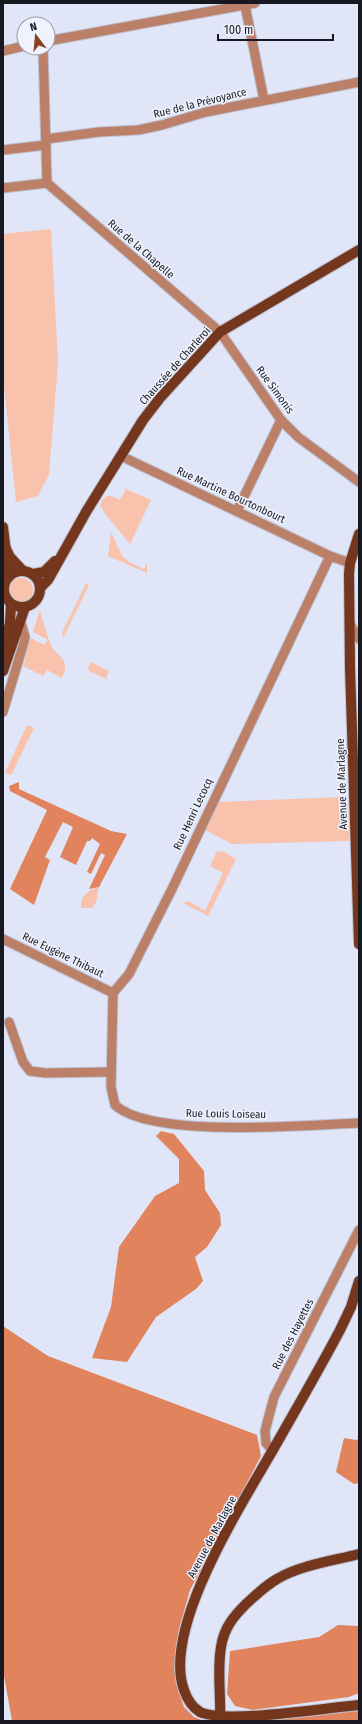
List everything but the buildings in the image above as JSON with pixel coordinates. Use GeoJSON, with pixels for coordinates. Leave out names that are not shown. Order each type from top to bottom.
{"type":"FeatureCollection","features":[{"type":"Feature","properties":{"kind":"main road","name":"Chaussée de Charleroi"},"geometry":{"type":"LineString","coordinates":[[40,588],[48,580],[62,552],[121,456],[160,398],[220,332],[359,250]]}},
{"type":"Feature","properties":{"kind":"main road"},"geometry":{"type":"LineString","coordinates":[[3,527],[8,577]]}},
{"type":"Feature","properties":{"kind":"main road","name":"Avenue de Marlagne"},"geometry":{"type":"LineString","coordinates":[[359,534],[350,563],[350,624],[356,745],[359,944]]}},
{"type":"Feature","properties":{"kind":"main road"},"geometry":{"type":"LineString","coordinates":[[6,549],[10,557],[36,578],[40,588],[37,599],[25,607],[18,607],[10,604]]}},
{"type":"Feature","properties":{"kind":"main road","name":"Chaussée de Charleroi"},"geometry":{"type":"LineString","coordinates":[[28,573],[44,572],[62,552]]}},
{"type":"Feature","properties":{"kind":"main road"},"geometry":{"type":"LineString","coordinates":[[3,651],[10,623],[10,604],[3,592],[5,581],[13,574],[28,573]]}},
{"type":"Feature","properties":{"kind":"main road"},"geometry":{"type":"LineString","coordinates":[[3,671],[21,623],[25,607]]}},
{"type":"Feature","properties":{"kind":"main road","name":"Avenue de Marlagne"},"geometry":{"type":"LineString","coordinates":[[359,1281],[351,1308],[340,1330],[205,1572],[185,1631],[180,1666],[181,1681],[191,1703],[198,1710],[220,1717],[242,1717],[359,1704]]}},
{"type":"Feature","properties":{"kind":"main road"},"geometry":{"type":"LineString","coordinates":[[220,1717],[218,1672],[224,1632],[231,1618],[257,1593],[277,1578],[310,1566],[359,1554]]}},
{"type":"Feature","properties":{"kind":"street"},"geometry":{"type":"LineString","coordinates":[[56,40],[255,3]]}},
{"type":"Feature","properties":{"kind":"street"},"geometry":{"type":"LineString","coordinates":[[245,5],[264,100]]}},
{"type":"Feature","properties":{"kind":"street"},"geometry":{"type":"LineString","coordinates":[[3,51],[16,48]]}},
{"type":"Feature","properties":{"kind":"street"},"geometry":{"type":"LineString","coordinates":[[3,188],[47,183],[43,56]]}},
{"type":"Feature","properties":{"kind":"street","name":"Rue de la Prévoyance"},"geometry":{"type":"LineString","coordinates":[[3,150],[99,132],[138,130],[162,125],[206,112],[359,82]]}},
{"type":"Feature","properties":{"kind":"street","name":"Rue de la Chapelle"},"geometry":{"type":"LineString","coordinates":[[47,183],[220,332]]}},
{"type":"Feature","properties":{"kind":"street","name":"Rue Simonis"},"geometry":{"type":"LineString","coordinates":[[220,332],[281,420],[298,437],[359,482]]}},
{"type":"Feature","properties":{"kind":"street"},"geometry":{"type":"LineString","coordinates":[[237,511],[281,420]]}},
{"type":"Feature","properties":{"kind":"street","name":"Rue Martine Bourtonbourt"},"geometry":{"type":"LineString","coordinates":[[121,456],[330,556],[350,563]]}},
{"type":"Feature","properties":{"kind":"street","name":"Rue Henri Lecocq"},"geometry":{"type":"LineString","coordinates":[[113,993],[130,974],[330,556]]}},
{"type":"Feature","properties":{"kind":"street"},"geometry":{"type":"LineString","coordinates":[[3,712],[24,642],[25,637],[21,623]]}},
{"type":"Feature","properties":{"kind":"street"},"geometry":{"type":"LineString","coordinates":[[350,624],[359,639]]}},
{"type":"Feature","properties":{"kind":"street","name":"Rue Eugène Thibaut"},"geometry":{"type":"LineString","coordinates":[[3,939],[113,993]]}},
{"type":"Feature","properties":{"kind":"street"},"geometry":{"type":"LineString","coordinates":[[9,1022],[23,1062],[30,1071],[45,1073],[111,1072],[113,993]]}},
{"type":"Feature","properties":{"kind":"street","name":"Rue Louis Loiseau"},"geometry":{"type":"LineString","coordinates":[[111,1072],[111,1087],[115,1105],[130,1115],[182,1126],[219,1127],[359,1124]]}},
{"type":"Feature","properties":{"kind":"street","name":"Rue des Hayettes"},"geometry":{"type":"LineString","coordinates":[[273,1451],[266,1443],[265,1431],[274,1397],[359,1230]]}},
{"type":"Feature","properties":{"kind":"shaded area"},"geometry":{"type":"Polygon","coordinates":[[[51,229],[58,363],[49,474],[38,496],[16,502],[3,376],[3,234],[51,229]]]}},
{"type":"Feature","properties":{"kind":"shaded area"},"geometry":{"type":"Polygon","coordinates":[[[126,489],[151,500],[130,544],[106,515],[100,505],[104,498],[108,496],[120,500],[126,489]]]}},
{"type":"Feature","properties":{"kind":"shaded area"},"geometry":{"type":"Polygon","coordinates":[[[111,532],[122,556],[129,562],[144,569],[147,563],[147,573],[108,556],[111,532]]]}},
{"type":"Feature","properties":{"kind":"shaded area"},"geometry":{"type":"Polygon","coordinates":[[[21,578],[26,579],[32,585],[32,595],[26,601],[21,602],[16,601],[10,595],[9,590],[10,585],[16,579],[21,578]]]}},
{"type":"Feature","properties":{"kind":"shaded area"},"geometry":{"type":"Polygon","coordinates":[[[86,583],[89,585],[63,638],[62,633],[86,583]]]}},
{"type":"Feature","properties":{"kind":"shaded area"},"geometry":{"type":"Polygon","coordinates":[[[40,610],[50,643],[64,662],[65,671],[62,678],[47,670],[43,676],[23,666],[31,638],[44,645],[48,640],[33,632],[40,610]]]}},
{"type":"Feature","properties":{"kind":"shaded area"},"geometry":{"type":"Polygon","coordinates":[[[91,662],[109,671],[106,679],[87,670],[91,662]]]}},
{"type":"Feature","properties":{"kind":"shaded area"},"geometry":{"type":"Polygon","coordinates":[[[27,725],[34,728],[11,775],[5,773],[27,725]]]}},
{"type":"Feature","properties":{"kind":"shaded area"},"geometry":{"type":"Polygon","coordinates":[[[19,782],[19,789],[111,831],[127,834],[99,887],[89,889],[105,855],[101,853],[91,874],[87,872],[100,844],[92,838],[90,841],[87,841],[76,865],[60,857],[73,827],[63,822],[45,857],[50,860],[34,905],[10,889],[47,810],[10,791],[9,786],[19,782]]]}},
{"type":"Feature","properties":{"kind":"shaded area"},"geometry":{"type":"Polygon","coordinates":[[[342,797],[342,803],[348,803],[349,841],[232,844],[205,830],[218,802],[342,797]]]}},
{"type":"Feature","properties":{"kind":"shaded area"},"geometry":{"type":"Polygon","coordinates":[[[217,851],[224,852],[236,859],[208,916],[183,903],[188,901],[205,911],[223,873],[210,866],[217,851]]]}},
{"type":"Feature","properties":{"kind":"shaded area"},"geometry":{"type":"Polygon","coordinates":[[[99,887],[96,902],[92,908],[81,908],[83,897],[91,890],[99,887]]]}},
{"type":"Feature","properties":{"kind":"shaded area"},"geometry":{"type":"Polygon","coordinates":[[[161,1131],[174,1134],[204,1171],[205,1190],[220,1213],[221,1225],[207,1247],[195,1257],[203,1281],[196,1289],[156,1317],[127,1362],[92,1358],[111,1307],[119,1247],[155,1196],[179,1183],[179,1159],[156,1136],[161,1131]]]}},
{"type":"Feature","properties":{"kind":"shaded area"},"geometry":{"type":"Polygon","coordinates":[[[3,1326],[48,1356],[257,1435],[261,1456],[190,1590],[179,1629],[175,1658],[178,1689],[184,1707],[194,1717],[204,1721],[12,1721],[3,1670],[3,1326]]]}},
{"type":"Feature","properties":{"kind":"shaded area"},"geometry":{"type":"Polygon","coordinates":[[[344,1438],[359,1439],[359,1483],[354,1484],[336,1472],[344,1438]]]}},
{"type":"Feature","properties":{"kind":"shaded area"},"geometry":{"type":"Polygon","coordinates":[[[338,1625],[359,1626],[359,1693],[349,1697],[253,1710],[235,1706],[227,1694],[230,1651],[319,1637],[338,1625]]]}},
{"type":"Feature","properties":{"kind":"shaded area"},"geometry":{"type":"Polygon","coordinates":[[[359,1711],[359,1721],[249,1721],[317,1713],[359,1711]]]}}]}
